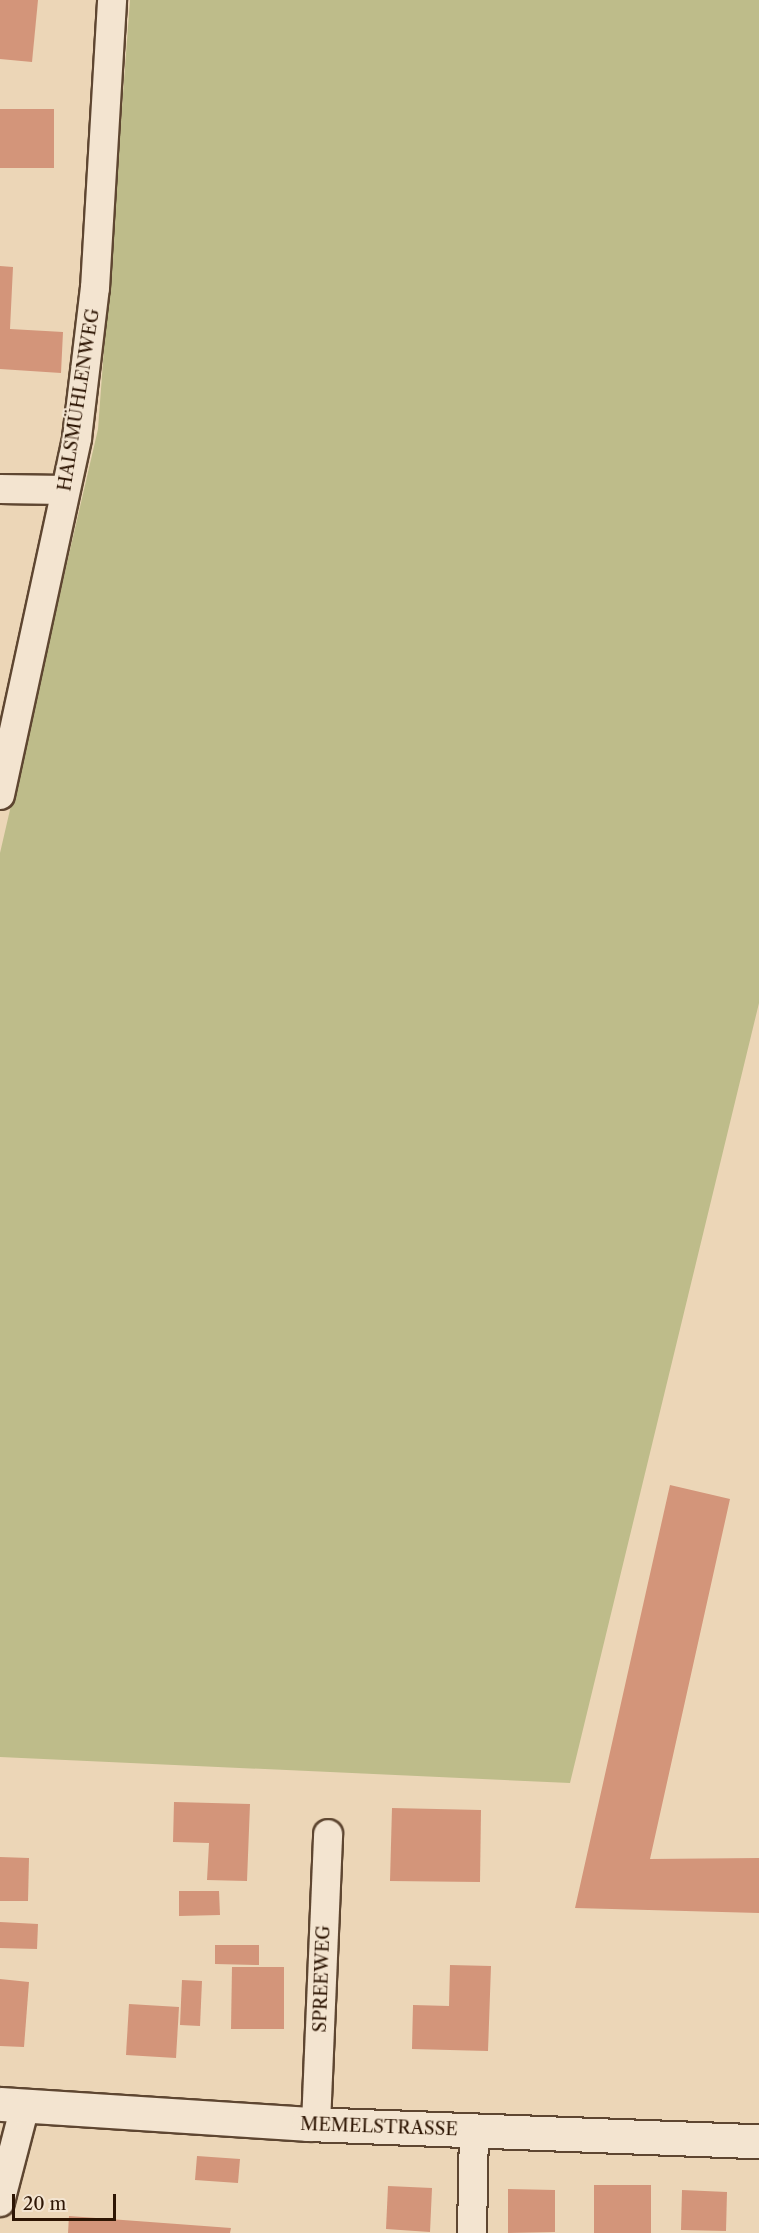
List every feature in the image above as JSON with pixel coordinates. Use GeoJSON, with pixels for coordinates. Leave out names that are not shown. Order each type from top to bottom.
{"type":"FeatureCollection","features":[{"type":"Feature","properties":{"kind":"street","name":"HALSMÜHLENWEG"},"geometry":{"type":"LineString","coordinates":[[0,795],[65,490],[95,288],[112,0]]}},
{"type":"Feature","properties":{"kind":"street"},"geometry":{"type":"LineString","coordinates":[[0,489],[65,490]]}},
{"type":"Feature","properties":{"kind":"street","name":"SPREEWEG"},"geometry":{"type":"LineString","coordinates":[[316,2124],[328,1834]]}},
{"type":"Feature","properties":{"kind":"street"},"geometry":{"type":"LineString","coordinates":[[0,2202],[12,2105]]}},
{"type":"Feature","properties":{"kind":"street","name":"MEMELSTRASSE"},"geometry":{"type":"LineString","coordinates":[[12,2105],[316,2124],[759,2141]]}},
{"type":"Feature","properties":{"kind":"street"},"geometry":{"type":"LineString","coordinates":[[472,2233],[474,2131]]}},
{"type":"Feature","properties":{"kind":"shaded area"},"geometry":{"type":"Polygon","coordinates":[[[130,0],[759,0],[759,1003],[570,1783],[0,1757],[0,853],[98,429],[130,0]]]}},
{"type":"Feature","properties":{"kind":"building"},"geometry":{"type":"Polygon","coordinates":[[[0,0],[38,0],[32,62],[0,59],[0,0]]]}},
{"type":"Feature","properties":{"kind":"building"},"geometry":{"type":"Polygon","coordinates":[[[0,109],[54,109],[54,168],[0,168],[0,109]]]}},
{"type":"Feature","properties":{"kind":"building"},"geometry":{"type":"Polygon","coordinates":[[[0,266],[13,267],[10,329],[63,332],[61,373],[0,369],[0,266]]]}},
{"type":"Feature","properties":{"kind":"building"},"geometry":{"type":"Polygon","coordinates":[[[670,1485],[730,1499],[650,1859],[759,1858],[759,1913],[575,1908],[670,1485]]]}},
{"type":"Feature","properties":{"kind":"building"},"geometry":{"type":"Polygon","coordinates":[[[174,1802],[250,1804],[247,1881],[207,1880],[209,1843],[173,1842],[174,1802]]]}},
{"type":"Feature","properties":{"kind":"building"},"geometry":{"type":"Polygon","coordinates":[[[392,1808],[481,1810],[480,1882],[390,1881],[392,1808]]]}},
{"type":"Feature","properties":{"kind":"building"},"geometry":{"type":"Polygon","coordinates":[[[0,1857],[29,1858],[28,1901],[0,1901],[0,1857]]]}},
{"type":"Feature","properties":{"kind":"building"},"geometry":{"type":"Polygon","coordinates":[[[179,1891],[219,1891],[220,1915],[179,1916],[179,1891]]]}},
{"type":"Feature","properties":{"kind":"building"},"geometry":{"type":"Polygon","coordinates":[[[0,1922],[38,1924],[37,1949],[0,1948],[0,1922]]]}},
{"type":"Feature","properties":{"kind":"building"},"geometry":{"type":"Polygon","coordinates":[[[215,1945],[259,1945],[259,1965],[215,1964],[215,1945]]]}},
{"type":"Feature","properties":{"kind":"building"},"geometry":{"type":"Polygon","coordinates":[[[450,1965],[491,1966],[488,2051],[412,2049],[413,2005],[449,2006],[450,1965]]]}},
{"type":"Feature","properties":{"kind":"building"},"geometry":{"type":"Polygon","coordinates":[[[232,1967],[284,1967],[284,2029],[231,2029],[232,1967]]]}},
{"type":"Feature","properties":{"kind":"building"},"geometry":{"type":"Polygon","coordinates":[[[0,1979],[29,1982],[24,2047],[0,2046],[0,1979]]]}},
{"type":"Feature","properties":{"kind":"building"},"geometry":{"type":"Polygon","coordinates":[[[182,1980],[202,1981],[200,2026],[180,2025],[182,1980]]]}},
{"type":"Feature","properties":{"kind":"building"},"geometry":{"type":"Polygon","coordinates":[[[129,2004],[179,2007],[176,2058],[126,2055],[129,2004]]]}},
{"type":"Feature","properties":{"kind":"building"},"geometry":{"type":"Polygon","coordinates":[[[197,2156],[240,2159],[238,2183],[195,2180],[197,2156]]]}},
{"type":"Feature","properties":{"kind":"building"},"geometry":{"type":"Polygon","coordinates":[[[594,2185],[651,2185],[651,2233],[594,2233],[594,2185]]]}},
{"type":"Feature","properties":{"kind":"building"},"geometry":{"type":"Polygon","coordinates":[[[388,2186],[432,2188],[430,2232],[386,2229],[388,2186]]]}},
{"type":"Feature","properties":{"kind":"building"},"geometry":{"type":"Polygon","coordinates":[[[508,2189],[555,2190],[555,2232],[508,2233],[508,2189]]]}},
{"type":"Feature","properties":{"kind":"building"},"geometry":{"type":"Polygon","coordinates":[[[682,2190],[727,2192],[726,2231],[681,2230],[682,2190]]]}},
{"type":"Feature","properties":{"kind":"building"},"geometry":{"type":"Polygon","coordinates":[[[69,2216],[231,2228],[230,2233],[68,2233],[69,2216]]]}}]}
